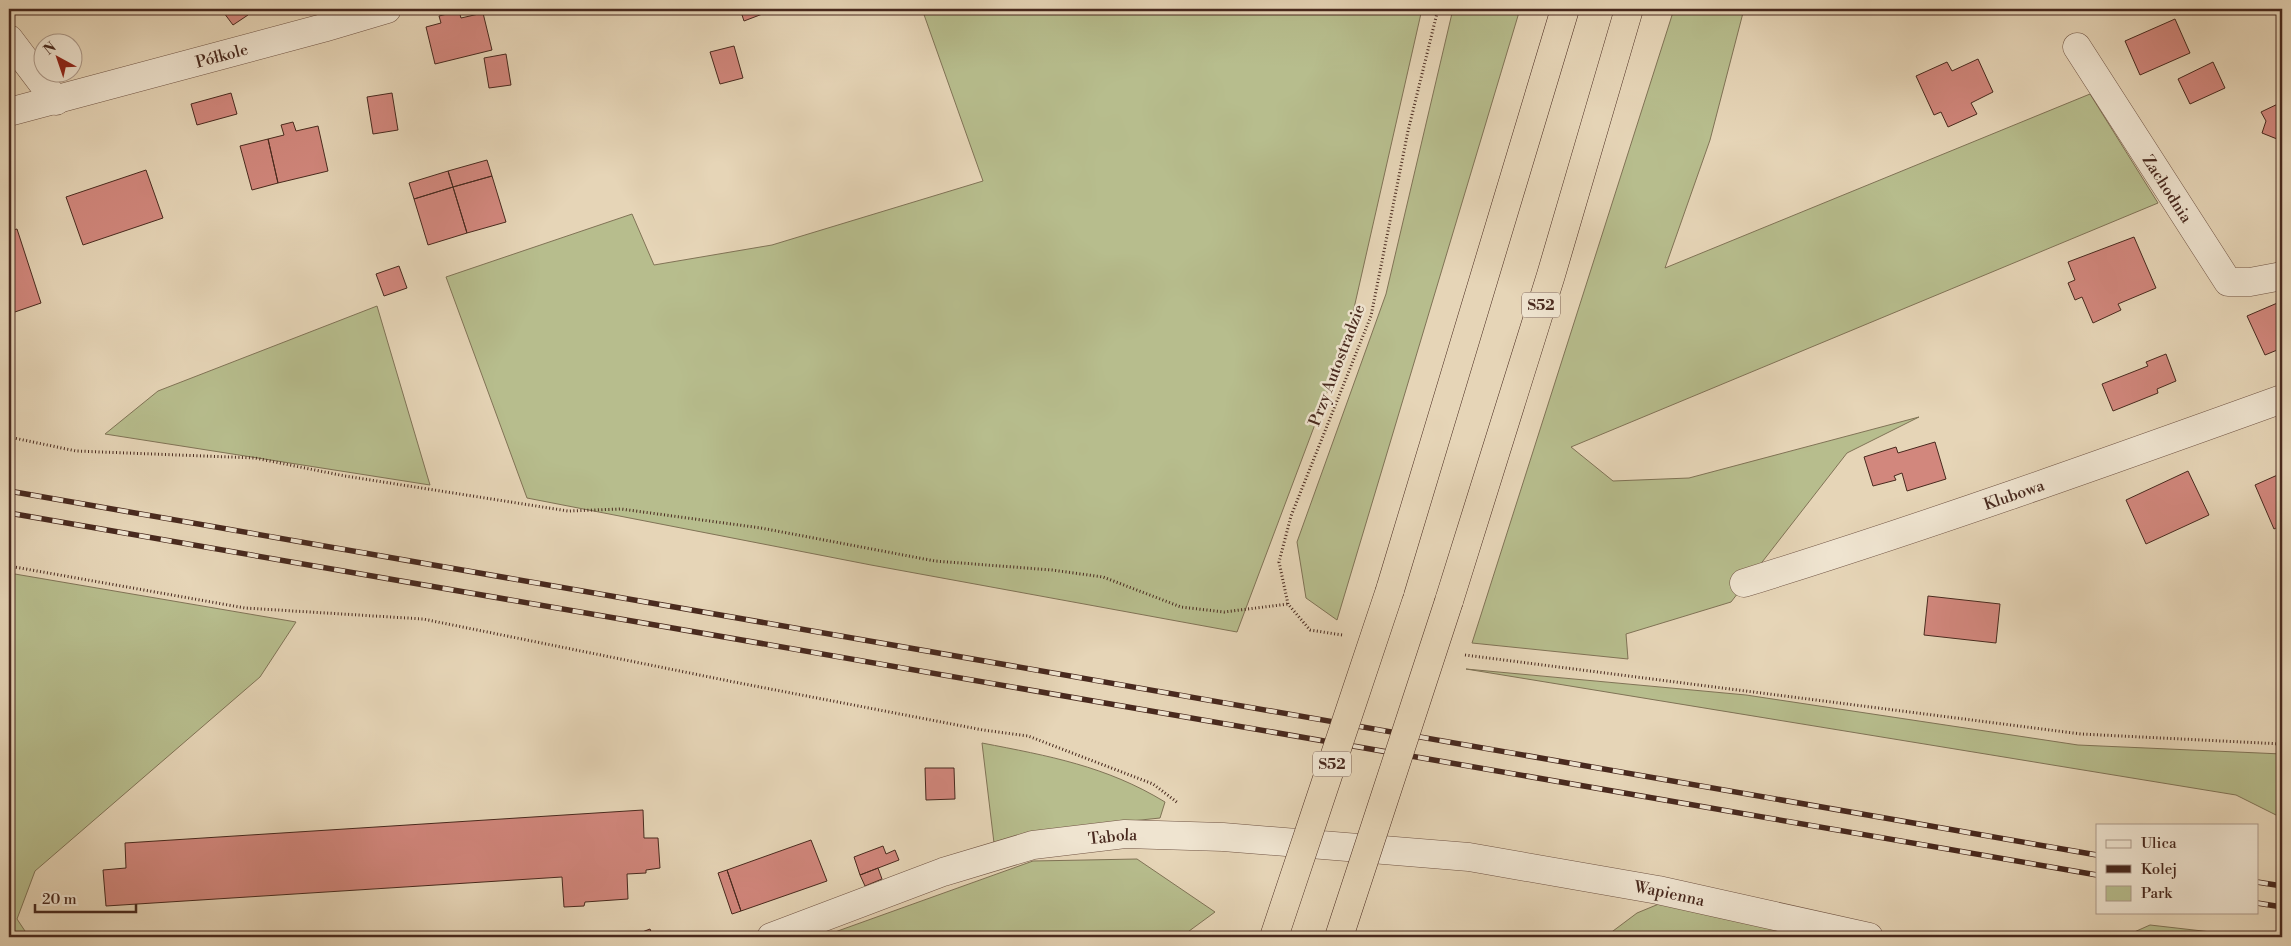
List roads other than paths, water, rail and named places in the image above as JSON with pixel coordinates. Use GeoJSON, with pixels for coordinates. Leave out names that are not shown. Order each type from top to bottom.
{"type":"FeatureCollection","features":[{"type":"Feature","properties":{"kind":"highway","name":"S52"},"geometry":{"type":"LineString","coordinates":[[1274,937],[1390,590],[1565,9]]}},
{"type":"Feature","properties":{"kind":"highway","name":"S52"},"geometry":{"type":"LineString","coordinates":[[1339,937],[1449,601],[1551,275],[1628,9]]}},
{"type":"Feature","properties":{"kind":"street","name":"Półkole"},"geometry":{"type":"LineString","coordinates":[[9,112],[56,101],[387,9]]}},
{"type":"Feature","properties":{"kind":"street"},"geometry":{"type":"LineString","coordinates":[[9,40],[56,101]]}},
{"type":"Feature","properties":{"kind":"street","name":"Zachodnia"},"geometry":{"type":"LineString","coordinates":[[2077,47],[2228,282],[2250,282],[2282,276]]}},
{"type":"Feature","properties":{"kind":"street","name":"Klubowa"},"geometry":{"type":"LineString","coordinates":[[1744,583],[1879,540],[2282,399]]}},
{"type":"Feature","properties":{"kind":"street","name":"Tabola"},"geometry":{"type":"LineString","coordinates":[[771,937],[943,872],[1033,845],[1125,834],[1223,837],[1469,857]]}},
{"type":"Feature","properties":{"kind":"street","name":"Wapienna"},"geometry":{"type":"LineString","coordinates":[[1469,857],[1658,890],[1869,937]]}},
{"type":"Feature","properties":{"kind":"railway"},"geometry":{"type":"LineString","coordinates":[[9,491],[2096,855]]}},
{"type":"Feature","properties":{"kind":"railway"},"geometry":{"type":"LineString","coordinates":[[9,513],[2096,875]]}},
{"type":"Feature","properties":{"kind":"railway"},"geometry":{"type":"LineString","coordinates":[[2258,882],[2282,886]]}},
{"type":"Feature","properties":{"kind":"railway"},"geometry":{"type":"LineString","coordinates":[[2258,903],[2282,907]]}}]}
